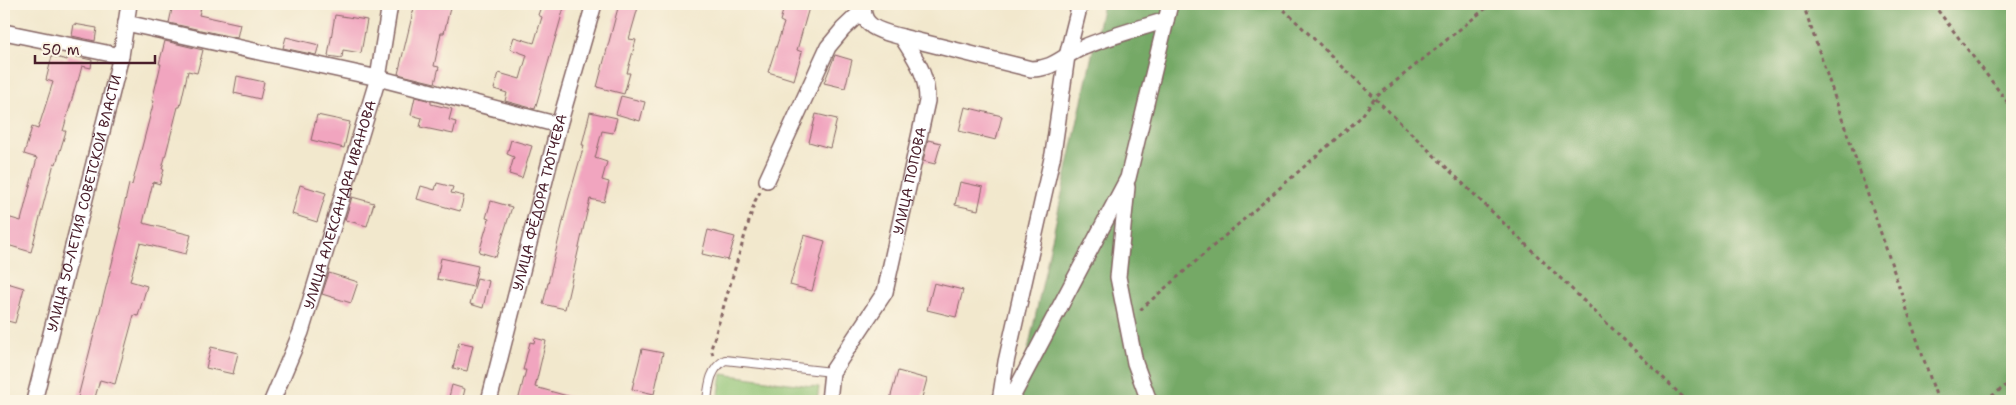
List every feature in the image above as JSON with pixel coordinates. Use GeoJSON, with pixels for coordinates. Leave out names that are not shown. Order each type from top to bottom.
{"type":"FeatureCollection","features":[{"type":"Feature","properties":{"kind":"street","name":"УЛИЦА 50-ЛЕТИЯ СОВЕТСКОЙ ВЛАСТИ"},"geometry":{"type":"LineString","coordinates":[[34,401],[121,56],[129,4]]}},
{"type":"Feature","properties":{"kind":"street","name":"УЛИЦА АЛЕКСАНДРА ИВАНОВА"},"geometry":{"type":"LineString","coordinates":[[272,401],[302,332],[378,78],[390,4]]}},
{"type":"Feature","properties":{"kind":"street","name":"УЛИЦА ФЁДОРА ТЮТЧЕВА"},"geometry":{"type":"LineString","coordinates":[[489,401],[559,126],[594,4]]}},
{"type":"Feature","properties":{"kind":"street"},"geometry":{"type":"LineString","coordinates":[[1000,401],[1006,362],[1052,154],[1067,56],[1080,4]]}},
{"type":"Feature","properties":{"kind":"street"},"geometry":{"type":"LineString","coordinates":[[1149,401],[1135,363],[1118,277],[1128,178],[1170,4]]}},
{"type":"Feature","properties":{"kind":"street"},"geometry":{"type":"LineString","coordinates":[[864,7],[866,21],[873,28],[1031,69],[1042,69],[1053,65],[1082,47],[1166,20]]}},
{"type":"Feature","properties":{"kind":"street"},"geometry":{"type":"LineString","coordinates":[[767,180],[828,47],[864,7]]}},
{"type":"Feature","properties":{"kind":"street"},"geometry":{"type":"LineString","coordinates":[[126,23],[378,78],[559,126]]}},
{"type":"Feature","properties":{"kind":"street"},"geometry":{"type":"LineString","coordinates":[[4,32],[121,56]]}},
{"type":"Feature","properties":{"kind":"street","name":"УЛИЦА ПОПОВА"},"geometry":{"type":"LineString","coordinates":[[832,372],[885,292],[925,110],[927,85],[925,77],[902,37]]}},
{"type":"Feature","properties":{"kind":"street"},"geometry":{"type":"LineString","coordinates":[[1010,401],[1128,178]]}},
{"type":"Feature","properties":{"kind":"street"},"geometry":{"type":"LineString","coordinates":[[829,401],[832,372]]}},
{"type":"Feature","properties":{"kind":"lane"},"geometry":{"type":"LineString","coordinates":[[707,401],[711,377],[716,365],[725,360],[832,372]]}},
{"type":"Feature","properties":{"kind":"path"},"geometry":{"type":"LineString","coordinates":[[1278,4],[1687,401]]}},
{"type":"Feature","properties":{"kind":"path"},"geometry":{"type":"LineString","coordinates":[[1127,321],[1361,117],[1375,98],[1491,4]]}},
{"type":"Feature","properties":{"kind":"path"},"geometry":{"type":"LineString","coordinates":[[1803,4],[1938,401]]}},
{"type":"Feature","properties":{"kind":"path"},"geometry":{"type":"LineString","coordinates":[[1933,4],[2012,108]]}},
{"type":"Feature","properties":{"kind":"path"},"geometry":{"type":"LineString","coordinates":[[716,365],[711,350],[755,201],[767,180]]}},
{"type":"Feature","properties":{"kind":"path"},"geometry":{"type":"LineString","coordinates":[[1985,401],[2012,381]]}},
{"type":"Feature","properties":{"kind":"green space"},"geometry":{"type":"Polygon","coordinates":[[[1103,4],[2012,4],[2012,401],[1017,401],[1103,4]]]}},
{"type":"Feature","properties":{"kind":"green space"},"geometry":{"type":"Polygon","coordinates":[[[722,374],[819,387],[817,401],[718,401],[722,374]]]}},
{"type":"Feature","properties":{"kind":"building"},"geometry":{"type":"Polygon","coordinates":[[[173,4],[202,4],[199,15],[240,24],[237,38],[169,23],[173,4]]]}},
{"type":"Feature","properties":{"kind":"building"},"geometry":{"type":"Polygon","coordinates":[[[415,4],[451,4],[444,33],[441,33],[434,66],[439,67],[435,83],[398,74],[415,4]]]}},
{"type":"Feature","properties":{"kind":"building"},"geometry":{"type":"Polygon","coordinates":[[[542,4],[565,4],[535,109],[505,101],[507,93],[494,89],[499,73],[520,79],[527,55],[510,49],[514,37],[534,43],[542,17],[538,15],[542,4]]]}},
{"type":"Feature","properties":{"kind":"building"},"geometry":{"type":"Polygon","coordinates":[[[619,4],[639,4],[629,39],[636,40],[627,73],[630,73],[624,94],[597,87],[619,4]]]}},
{"type":"Feature","properties":{"kind":"building"},"geometry":{"type":"Polygon","coordinates":[[[785,4],[810,4],[797,50],[802,52],[794,80],[768,72],[784,23],[780,21],[785,4]]]}},
{"type":"Feature","properties":{"kind":"building"},"geometry":{"type":"Polygon","coordinates":[[[335,15],[367,20],[361,53],[343,50],[342,58],[328,56],[335,15]]]}},
{"type":"Feature","properties":{"kind":"building"},"geometry":{"type":"Polygon","coordinates":[[[74,24],[97,28],[95,41],[72,36],[74,24]]]}},
{"type":"Feature","properties":{"kind":"building"},"geometry":{"type":"Polygon","coordinates":[[[286,37],[319,45],[316,55],[283,48],[286,37]]]}},
{"type":"Feature","properties":{"kind":"building"},"geometry":{"type":"Polygon","coordinates":[[[165,41],[203,50],[197,73],[188,71],[162,169],[164,169],[160,184],[153,182],[143,223],[191,235],[186,254],[140,243],[130,281],[147,286],[138,316],[134,315],[115,384],[100,380],[94,401],[77,401],[121,228],[119,228],[129,184],[132,185],[154,101],[152,101],[165,41]]]}},
{"type":"Feature","properties":{"kind":"building"},"geometry":{"type":"Polygon","coordinates":[[[68,55],[92,60],[91,68],[82,66],[77,81],[63,131],[66,131],[56,164],[54,163],[31,252],[4,244],[4,216],[21,221],[37,158],[24,154],[32,127],[38,129],[53,82],[46,80],[52,56],[67,60],[68,55]]]}},
{"type":"Feature","properties":{"kind":"building"},"geometry":{"type":"Polygon","coordinates":[[[835,55],[852,60],[845,88],[824,83],[835,55]]]}},
{"type":"Feature","properties":{"kind":"building"},"geometry":{"type":"Polygon","coordinates":[[[237,76],[264,82],[260,99],[234,93],[237,76]]]}},
{"type":"Feature","properties":{"kind":"building"},"geometry":{"type":"Polygon","coordinates":[[[621,96],[645,102],[640,121],[616,114],[621,96]]]}},
{"type":"Feature","properties":{"kind":"building"},"geometry":{"type":"Polygon","coordinates":[[[415,97],[431,101],[431,104],[452,109],[449,120],[456,122],[453,134],[420,127],[422,118],[411,115],[415,97]]]}},
{"type":"Feature","properties":{"kind":"building"},"geometry":{"type":"Polygon","coordinates":[[[965,107],[1002,116],[996,140],[959,131],[965,107]]]}},
{"type":"Feature","properties":{"kind":"building"},"geometry":{"type":"Polygon","coordinates":[[[590,112],[617,118],[613,133],[602,131],[595,158],[607,162],[602,180],[609,182],[604,202],[590,199],[565,309],[543,304],[568,201],[584,145],[582,145],[590,112]]]}},
{"type":"Feature","properties":{"kind":"building"},"geometry":{"type":"Polygon","coordinates":[[[816,114],[837,119],[830,148],[809,142],[816,114]]]}},
{"type":"Feature","properties":{"kind":"building"},"geometry":{"type":"Polygon","coordinates":[[[317,115],[350,122],[344,148],[311,140],[317,115]]]}},
{"type":"Feature","properties":{"kind":"building"},"geometry":{"type":"Polygon","coordinates":[[[511,140],[532,146],[522,178],[509,174],[514,157],[507,154],[511,140]]]}},
{"type":"Feature","properties":{"kind":"building"},"geometry":{"type":"Polygon","coordinates":[[[928,140],[941,143],[935,164],[923,161],[928,140]]]}},
{"type":"Feature","properties":{"kind":"building"},"geometry":{"type":"Polygon","coordinates":[[[960,182],[983,187],[978,210],[955,205],[960,182]]]}},
{"type":"Feature","properties":{"kind":"building"},"geometry":{"type":"Polygon","coordinates":[[[437,183],[453,187],[451,193],[464,196],[460,211],[417,199],[421,186],[435,190],[437,183]]]}},
{"type":"Feature","properties":{"kind":"building"},"geometry":{"type":"Polygon","coordinates":[[[300,185],[326,193],[317,222],[292,214],[300,185]]]}},
{"type":"Feature","properties":{"kind":"building"},"geometry":{"type":"Polygon","coordinates":[[[352,197],[374,203],[367,226],[345,220],[352,197]]]}},
{"type":"Feature","properties":{"kind":"building"},"geometry":{"type":"Polygon","coordinates":[[[491,201],[512,207],[496,257],[479,252],[489,219],[486,218],[491,201]]]}},
{"type":"Feature","properties":{"kind":"building"},"geometry":{"type":"Polygon","coordinates":[[[708,230],[735,237],[728,260],[702,254],[708,230]]]}},
{"type":"Feature","properties":{"kind":"building"},"geometry":{"type":"Polygon","coordinates":[[[804,235],[825,241],[812,291],[790,285],[804,235]]]}},
{"type":"Feature","properties":{"kind":"building"},"geometry":{"type":"Polygon","coordinates":[[[441,258],[478,266],[473,287],[437,279],[441,258]]]}},
{"type":"Feature","properties":{"kind":"building"},"geometry":{"type":"Polygon","coordinates":[[[329,273],[358,282],[351,303],[322,294],[329,273]]]}},
{"type":"Feature","properties":{"kind":"building"},"geometry":{"type":"Polygon","coordinates":[[[477,278],[489,281],[483,308],[470,304],[477,278]]]}},
{"type":"Feature","properties":{"kind":"building"},"geometry":{"type":"Polygon","coordinates":[[[4,282],[24,288],[15,323],[4,320],[4,282]]]}},
{"type":"Feature","properties":{"kind":"building"},"geometry":{"type":"Polygon","coordinates":[[[934,283],[963,290],[956,317],[927,310],[934,283]]]}},
{"type":"Feature","properties":{"kind":"building"},"geometry":{"type":"Polygon","coordinates":[[[535,338],[546,341],[535,387],[571,397],[571,401],[518,401],[526,370],[523,370],[530,342],[534,343],[535,338]]]}},
{"type":"Feature","properties":{"kind":"building"},"geometry":{"type":"Polygon","coordinates":[[[459,342],[473,345],[467,371],[453,368],[459,342]]]}},
{"type":"Feature","properties":{"kind":"building"},"geometry":{"type":"Polygon","coordinates":[[[211,347],[238,353],[233,374],[206,368],[211,347]]]}},
{"type":"Feature","properties":{"kind":"building"},"geometry":{"type":"Polygon","coordinates":[[[642,349],[663,353],[654,394],[632,389],[642,349]]]}},
{"type":"Feature","properties":{"kind":"building"},"geometry":{"type":"Polygon","coordinates":[[[898,371],[927,379],[921,401],[890,399],[898,371]]]}},
{"type":"Feature","properties":{"kind":"building"},"geometry":{"type":"Polygon","coordinates":[[[452,385],[465,389],[462,401],[448,401],[452,385]]]}}]}
